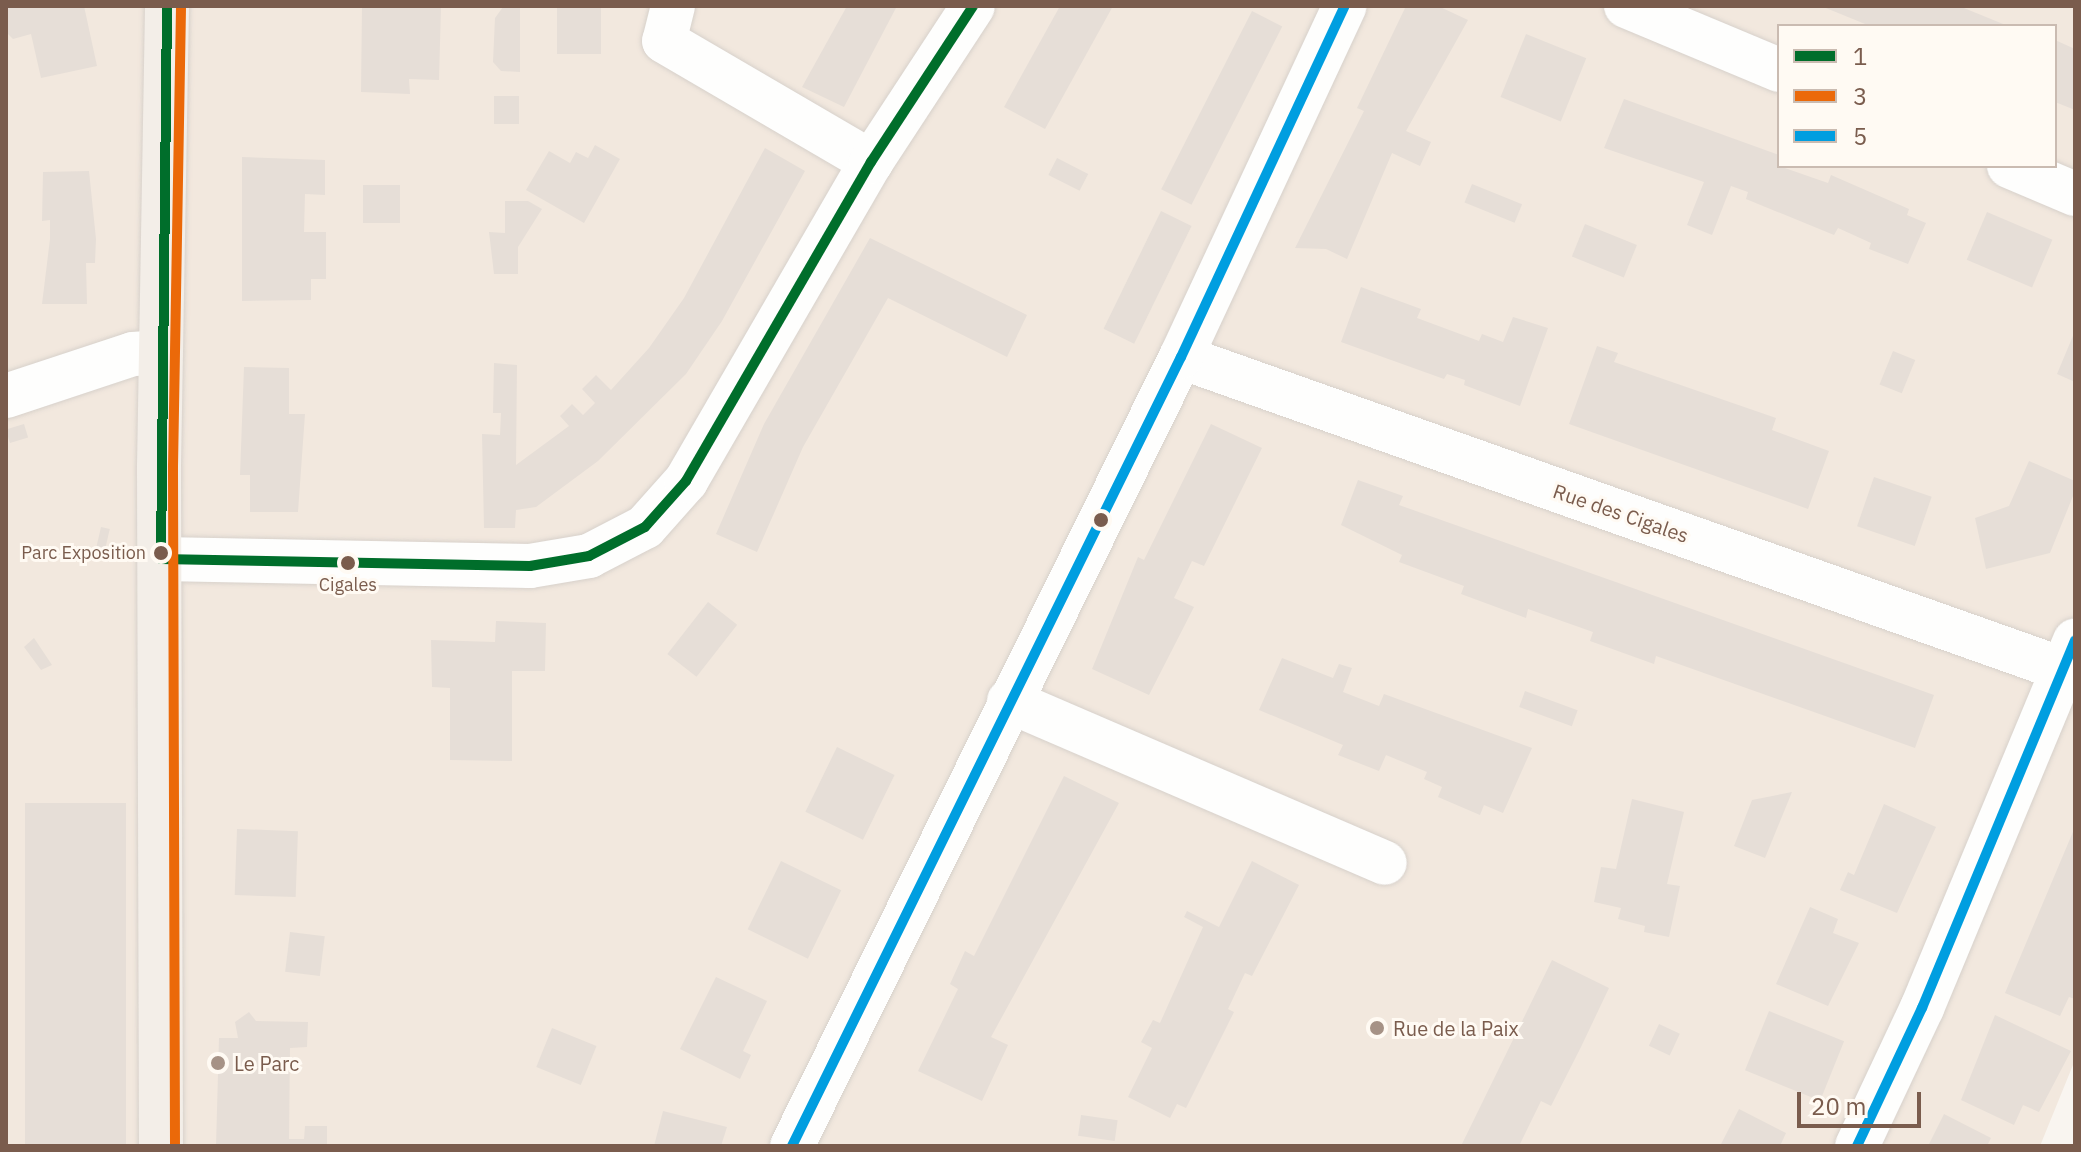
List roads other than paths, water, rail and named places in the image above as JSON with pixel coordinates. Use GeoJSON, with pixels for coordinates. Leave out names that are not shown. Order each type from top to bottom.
{"type":"FeatureCollection","features":[{"type":"Feature","properties":{"kind":"main road"},"geometry":{"type":"LineString","coordinates":[[161,1146],[161,352],[167,6]]}},
{"type":"Feature","properties":{"kind":"street"},"geometry":{"type":"LineString","coordinates":[[673,6],[664,41],[871,162]]}},
{"type":"Feature","properties":{"kind":"street"},"geometry":{"type":"LineString","coordinates":[[161,559],[530,566],[589,556],[621,541],[668,507],[686,481],[871,162],[973,6]]}},
{"type":"Feature","properties":{"kind":"street"},"geometry":{"type":"LineString","coordinates":[[792,1146],[1181,357],[1345,6]]}},
{"type":"Feature","properties":{"kind":"street"},"geometry":{"type":"LineString","coordinates":[[1634,7],[1777,69]]}},
{"type":"Feature","properties":{"kind":"street"},"geometry":{"type":"LineString","coordinates":[[2014,168],[2075,194]]}},
{"type":"Feature","properties":{"kind":"street"},"geometry":{"type":"LineString","coordinates":[[6,396],[133,354],[161,352]]}},
{"type":"Feature","properties":{"kind":"street","name":"Rue des Cigales"},"geometry":{"type":"LineString","coordinates":[[1181,357],[2068,655]]}},
{"type":"Feature","properties":{"kind":"street"},"geometry":{"type":"LineString","coordinates":[[1857,1146],[1922,1008],[2068,655]]}},
{"type":"Feature","properties":{"kind":"street"},"geometry":{"type":"LineString","coordinates":[[1009,701],[1385,863]]}},
{"type":"Feature","properties":{"kind":"place","name":"Parc Exposition"},"geometry":{"type":"Point","coordinates":[161,553]}},
{"type":"Feature","properties":{"kind":"place","name":"Cigales"},"geometry":{"type":"Point","coordinates":[348,563]}},
{"type":"Feature","properties":{"kind":"place","name":"Rue de la Paix"},"geometry":{"type":"Point","coordinates":[1377,1028]}},
{"type":"Feature","properties":{"kind":"place","name":"Le Parc"},"geometry":{"type":"Point","coordinates":[218,1063]}}]}
